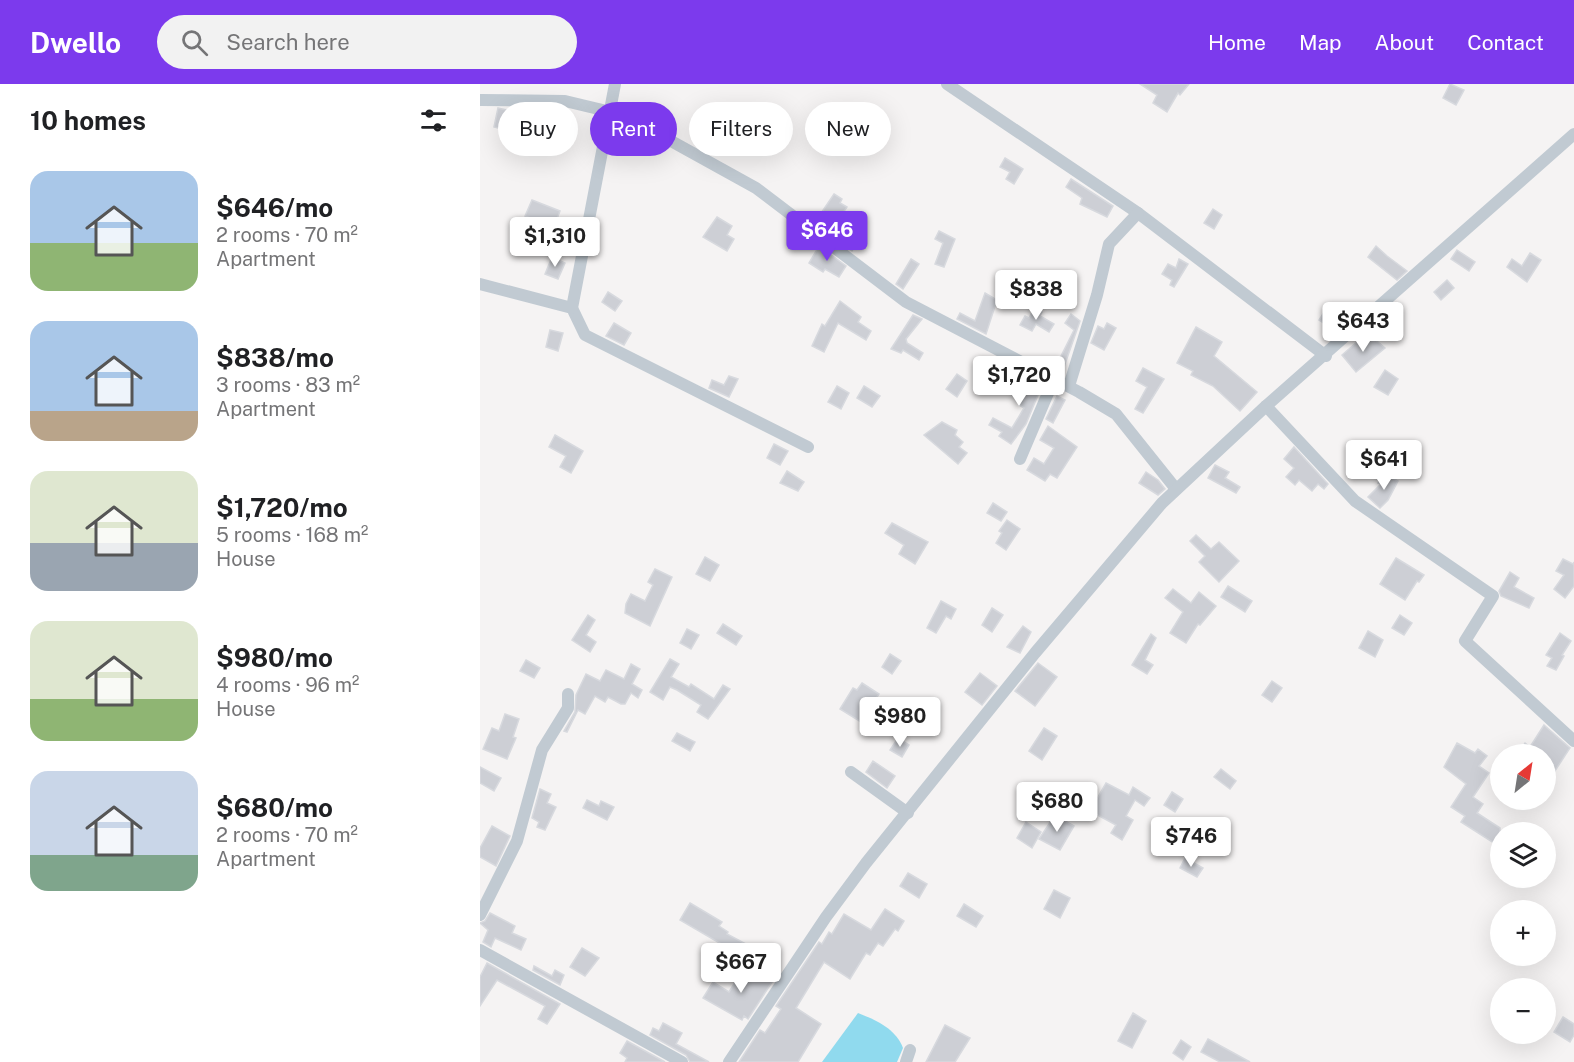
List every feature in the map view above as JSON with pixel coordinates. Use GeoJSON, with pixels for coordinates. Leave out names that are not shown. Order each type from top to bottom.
{"type":"FeatureCollection","features":[{"type":"Feature","properties":{"kind":"street"},"geometry":{"type":"LineString","coordinates":[[612,102],[615,84]]}},
{"type":"Feature","properties":{"kind":"street"},"geometry":{"type":"LineString","coordinates":[[946,84],[1138,213],[1326,356]]}},
{"type":"Feature","properties":{"kind":"street"},"geometry":{"type":"LineString","coordinates":[[480,100],[565,101],[590,107]]}},
{"type":"Feature","properties":{"kind":"street"},"geometry":{"type":"LineString","coordinates":[[729,1062],[825,917],[1035,652],[1176,489],[1266,406],[1326,356],[1574,134]]}},
{"type":"Feature","properties":{"kind":"street"},"geometry":{"type":"LineString","coordinates":[[677,144],[756,188],[906,302],[1069,386],[1116,414],[1176,489]]}},
{"type":"Feature","properties":{"kind":"street"},"geometry":{"type":"LineString","coordinates":[[602,156],[572,308],[585,335],[808,447]]}},
{"type":"Feature","properties":{"kind":"street"},"geometry":{"type":"LineString","coordinates":[[1069,386],[1097,295],[1109,244],[1138,213]]}},
{"type":"Feature","properties":{"kind":"street"},"geometry":{"type":"LineString","coordinates":[[480,284],[572,308]]}},
{"type":"Feature","properties":{"kind":"street"},"geometry":{"type":"LineString","coordinates":[[1020,459],[1054,379]]}},
{"type":"Feature","properties":{"kind":"street"},"geometry":{"type":"LineString","coordinates":[[1266,406],[1355,501],[1493,596],[1465,641],[1574,741]]}},
{"type":"Feature","properties":{"kind":"street"},"geometry":{"type":"LineString","coordinates":[[480,915],[517,841],[542,750],[568,708],[568,694]]}},
{"type":"Feature","properties":{"kind":"street"},"geometry":{"type":"LineString","coordinates":[[851,772],[908,813]]}},
{"type":"Feature","properties":{"kind":"street"},"geometry":{"type":"LineString","coordinates":[[480,950],[682,1062]]}},
{"type":"Feature","properties":{"kind":"water"},"geometry":{"type":"Polygon","coordinates":[[[858,1013],[878,1022],[896,1035],[903,1048],[897,1062],[822,1062],[858,1013]]]}},
{"type":"Feature","properties":{"kind":"building"},"geometry":{"type":"Polygon","coordinates":[[[1140,84],[1189,84],[1180,95],[1178,93],[1167,112],[1153,103],[1157,95],[1140,84]]]}},
{"type":"Feature","properties":{"kind":"building"},"geometry":{"type":"Polygon","coordinates":[[[1450,84],[1464,90],[1456,105],[1443,98],[1450,84]]]}},
{"type":"Feature","properties":{"kind":"building"},"geometry":{"type":"Polygon","coordinates":[[[498,108],[498,128],[494,127],[498,108]]]}},
{"type":"Feature","properties":{"kind":"building"},"geometry":{"type":"Polygon","coordinates":[[[1005,158],[1023,169],[1014,184],[1006,179],[1010,172],[1000,167],[1005,158]]]}},
{"type":"Feature","properties":{"kind":"building"},"geometry":{"type":"Polygon","coordinates":[[[1071,179],[1113,206],[1107,217],[1080,204],[1082,198],[1066,187],[1071,179]]]}},
{"type":"Feature","properties":{"kind":"building"},"geometry":{"type":"Polygon","coordinates":[[[834,194],[842,199],[840,203],[847,207],[836,223],[861,237],[852,251],[815,222],[834,194]]]}},
{"type":"Feature","properties":{"kind":"building"},"geometry":{"type":"Polygon","coordinates":[[[532,200],[560,211],[554,227],[525,216],[532,200]]]}},
{"type":"Feature","properties":{"kind":"building"},"geometry":{"type":"Polygon","coordinates":[[[1213,209],[1222,215],[1214,229],[1204,223],[1213,209]]]}},
{"type":"Feature","properties":{"kind":"building"},"geometry":{"type":"Polygon","coordinates":[[[717,217],[732,226],[727,235],[734,239],[727,251],[703,237],[717,217]]]}},
{"type":"Feature","properties":{"kind":"building"},"geometry":{"type":"Polygon","coordinates":[[[939,231],[955,239],[944,267],[935,264],[943,243],[935,239],[939,231]]]}},
{"type":"Feature","properties":{"kind":"building"},"geometry":{"type":"Polygon","coordinates":[[[819,246],[846,266],[839,277],[825,269],[823,272],[809,263],[819,246]]]}},
{"type":"Feature","properties":{"kind":"building"},"geometry":{"type":"Polygon","coordinates":[[[1376,246],[1407,271],[1397,280],[1368,257],[1376,246]]]}},
{"type":"Feature","properties":{"kind":"building"},"geometry":{"type":"Polygon","coordinates":[[[1457,250],[1475,262],[1469,271],[1451,259],[1457,250]]]}},
{"type":"Feature","properties":{"kind":"building"},"geometry":{"type":"Polygon","coordinates":[[[1530,253],[1541,260],[1527,282],[1507,267],[1512,259],[1522,266],[1530,253]]]}},
{"type":"Feature","properties":{"kind":"building"},"geometry":{"type":"Polygon","coordinates":[[[552,257],[565,263],[558,279],[545,274],[552,257]]]}},
{"type":"Feature","properties":{"kind":"building"},"geometry":{"type":"Polygon","coordinates":[[[911,259],[919,264],[903,289],[896,284],[911,259]]]}},
{"type":"Feature","properties":{"kind":"building"},"geometry":{"type":"Polygon","coordinates":[[[1179,259],[1188,264],[1174,287],[1170,285],[1172,280],[1162,274],[1168,264],[1176,268],[1179,259]]]}},
{"type":"Feature","properties":{"kind":"building"},"geometry":{"type":"Polygon","coordinates":[[[1447,280],[1454,288],[1441,300],[1434,292],[1447,280]]]}},
{"type":"Feature","properties":{"kind":"building"},"geometry":{"type":"Polygon","coordinates":[[[608,292],[622,301],[615,311],[602,302],[608,292]]]}},
{"type":"Feature","properties":{"kind":"building"},"geometry":{"type":"Polygon","coordinates":[[[985,293],[997,300],[986,334],[957,319],[960,313],[975,321],[985,293]]]}},
{"type":"Feature","properties":{"kind":"building"},"geometry":{"type":"Polygon","coordinates":[[[840,301],[861,317],[858,322],[871,331],[866,340],[838,323],[824,352],[812,346],[822,324],[825,326],[840,301]]]}},
{"type":"Feature","properties":{"kind":"building"},"geometry":{"type":"Polygon","coordinates":[[[1328,306],[1351,320],[1338,332],[1319,320],[1328,306]]]}},
{"type":"Feature","properties":{"kind":"building"},"geometry":{"type":"Polygon","coordinates":[[[1034,308],[1042,312],[1040,316],[1054,324],[1049,332],[1036,324],[1032,331],[1020,325],[1025,316],[1029,318],[1034,308]]]}},
{"type":"Feature","properties":{"kind":"building"},"geometry":{"type":"Polygon","coordinates":[[[1071,314],[1080,321],[1064,367],[1057,364],[1074,330],[1065,323],[1071,314]]]}},
{"type":"Feature","properties":{"kind":"building"},"geometry":{"type":"Polygon","coordinates":[[[913,315],[922,319],[906,339],[907,343],[923,353],[919,360],[903,350],[901,353],[891,349],[913,315]]]}},
{"type":"Feature","properties":{"kind":"building"},"geometry":{"type":"Polygon","coordinates":[[[614,323],[631,333],[624,345],[606,336],[614,323]]]}},
{"type":"Feature","properties":{"kind":"building"},"geometry":{"type":"Polygon","coordinates":[[[1107,323],[1116,328],[1104,350],[1091,343],[1098,326],[1104,329],[1107,323]]]}},
{"type":"Feature","properties":{"kind":"building"},"geometry":{"type":"Polygon","coordinates":[[[1196,327],[1222,342],[1214,356],[1257,392],[1240,411],[1213,386],[1191,375],[1193,371],[1177,363],[1196,327]]]}},
{"type":"Feature","properties":{"kind":"building"},"geometry":{"type":"Polygon","coordinates":[[[550,330],[563,333],[558,351],[546,347],[550,330]]]}},
{"type":"Feature","properties":{"kind":"building"},"geometry":{"type":"Polygon","coordinates":[[[1371,336],[1385,348],[1356,372],[1342,355],[1357,342],[1361,347],[1371,336]]]}},
{"type":"Feature","properties":{"kind":"building"},"geometry":{"type":"Polygon","coordinates":[[[1143,368],[1164,379],[1143,413],[1135,409],[1147,387],[1136,381],[1143,368]]]}},
{"type":"Feature","properties":{"kind":"building"},"geometry":{"type":"Polygon","coordinates":[[[1018,370],[1027,378],[1029,375],[1036,379],[1032,386],[1040,390],[1026,424],[1011,444],[999,436],[1002,432],[989,425],[993,418],[1012,428],[1024,408],[1019,405],[1024,396],[1009,381],[1018,370]]]}},
{"type":"Feature","properties":{"kind":"building"},"geometry":{"type":"Polygon","coordinates":[[[1385,370],[1398,379],[1388,395],[1374,387],[1385,370]]]}},
{"type":"Feature","properties":{"kind":"building"},"geometry":{"type":"Polygon","coordinates":[[[957,374],[967,381],[957,397],[946,389],[957,374]]]}},
{"type":"Feature","properties":{"kind":"building"},"geometry":{"type":"Polygon","coordinates":[[[729,376],[738,379],[729,397],[709,388],[712,380],[724,385],[729,376]]]}},
{"type":"Feature","properties":{"kind":"building"},"geometry":{"type":"Polygon","coordinates":[[[837,386],[849,393],[841,409],[828,402],[837,386]]]}},
{"type":"Feature","properties":{"kind":"building"},"geometry":{"type":"Polygon","coordinates":[[[864,386],[880,396],[872,407],[857,398],[864,386]]]}},
{"type":"Feature","properties":{"kind":"building"},"geometry":{"type":"Polygon","coordinates":[[[1057,396],[1065,400],[1053,423],[1046,419],[1057,396]]]}},
{"type":"Feature","properties":{"kind":"building"},"geometry":{"type":"Polygon","coordinates":[[[942,422],[957,430],[955,435],[963,442],[959,447],[967,453],[958,464],[924,435],[942,422]]]}},
{"type":"Feature","properties":{"kind":"building"},"geometry":{"type":"Polygon","coordinates":[[[1048,426],[1077,447],[1057,478],[1050,474],[1045,481],[1027,470],[1034,458],[1044,464],[1054,448],[1040,440],[1048,426]]]}},
{"type":"Feature","properties":{"kind":"building"},"geometry":{"type":"Polygon","coordinates":[[[555,435],[583,451],[571,473],[560,467],[566,456],[549,447],[555,435]]]}},
{"type":"Feature","properties":{"kind":"building"},"geometry":{"type":"Polygon","coordinates":[[[774,444],[788,451],[780,465],[767,458],[774,444]]]}},
{"type":"Feature","properties":{"kind":"building"},"geometry":{"type":"Polygon","coordinates":[[[1294,447],[1328,484],[1324,489],[1318,484],[1312,491],[1299,480],[1295,485],[1286,477],[1294,468],[1284,459],[1294,447]]]}},
{"type":"Feature","properties":{"kind":"building"},"geometry":{"type":"Polygon","coordinates":[[[1215,465],[1229,472],[1225,478],[1240,487],[1236,493],[1208,478],[1215,465]]]}},
{"type":"Feature","properties":{"kind":"building"},"geometry":{"type":"Polygon","coordinates":[[[787,471],[804,482],[798,491],[780,483],[787,471]]]}},
{"type":"Feature","properties":{"kind":"building"},"geometry":{"type":"Polygon","coordinates":[[[1146,472],[1158,480],[1165,489],[1158,495],[1139,483],[1146,472]]]}},
{"type":"Feature","properties":{"kind":"building"},"geometry":{"type":"Polygon","coordinates":[[[1384,473],[1398,481],[1388,500],[1380,508],[1368,497],[1381,484],[1378,483],[1384,473]]]}},
{"type":"Feature","properties":{"kind":"building"},"geometry":{"type":"Polygon","coordinates":[[[993,503],[1007,512],[1001,521],[987,513],[993,503]]]}},
{"type":"Feature","properties":{"kind":"building"},"geometry":{"type":"Polygon","coordinates":[[[1007,520],[1020,529],[1006,550],[996,543],[1002,533],[999,531],[1007,520]]]}},
{"type":"Feature","properties":{"kind":"building"},"geometry":{"type":"Polygon","coordinates":[[[892,523],[928,542],[915,564],[899,554],[904,545],[885,533],[892,523]]]}},
{"type":"Feature","properties":{"kind":"building"},"geometry":{"type":"Polygon","coordinates":[[[1196,535],[1211,549],[1219,542],[1239,561],[1219,582],[1199,562],[1205,556],[1190,541],[1196,535]]]}},
{"type":"Feature","properties":{"kind":"building"},"geometry":{"type":"Polygon","coordinates":[[[705,557],[719,565],[710,581],[696,574],[705,557]]]}},
{"type":"Feature","properties":{"kind":"building"},"geometry":{"type":"Polygon","coordinates":[[[1396,558],[1424,575],[1419,582],[1417,581],[1405,600],[1380,584],[1396,558]]]}},
{"type":"Feature","properties":{"kind":"building"},"geometry":{"type":"Polygon","coordinates":[[[1563,559],[1573,564],[1574,562],[1574,586],[1565,598],[1554,589],[1564,575],[1556,571],[1563,559]]]}},
{"type":"Feature","properties":{"kind":"building"},"geometry":{"type":"Polygon","coordinates":[[[655,569],[672,577],[650,626],[625,613],[631,594],[645,601],[653,585],[648,582],[655,569]]]}},
{"type":"Feature","properties":{"kind":"building"},"geometry":{"type":"Polygon","coordinates":[[[1510,572],[1519,578],[1514,587],[1534,598],[1529,608],[1501,596],[1499,591],[1510,572]]]}},
{"type":"Feature","properties":{"kind":"building"},"geometry":{"type":"Polygon","coordinates":[[[1228,586],[1252,601],[1245,612],[1221,597],[1228,586]]]}},
{"type":"Feature","properties":{"kind":"building"},"geometry":{"type":"Polygon","coordinates":[[[1173,589],[1191,603],[1199,592],[1216,606],[1200,625],[1198,624],[1186,643],[1170,633],[1183,612],[1165,598],[1173,589]]]}},
{"type":"Feature","properties":{"kind":"building"},"geometry":{"type":"Polygon","coordinates":[[[941,601],[956,609],[951,619],[946,616],[936,633],[927,628],[941,601]]]}},
{"type":"Feature","properties":{"kind":"building"},"geometry":{"type":"Polygon","coordinates":[[[992,608],[1003,615],[992,632],[982,625],[992,608]]]}},
{"type":"Feature","properties":{"kind":"building"},"geometry":{"type":"Polygon","coordinates":[[[588,615],[595,620],[586,635],[596,642],[590,652],[572,640],[588,615]]]}},
{"type":"Feature","properties":{"kind":"building"},"geometry":{"type":"Polygon","coordinates":[[[1400,615],[1412,623],[1404,635],[1392,628],[1400,615]]]}},
{"type":"Feature","properties":{"kind":"building"},"geometry":{"type":"Polygon","coordinates":[[[723,624],[742,636],[736,645],[717,633],[723,624]]]}},
{"type":"Feature","properties":{"kind":"building"},"geometry":{"type":"Polygon","coordinates":[[[1023,626],[1031,632],[1020,653],[1007,647],[1023,626]]]}},
{"type":"Feature","properties":{"kind":"building"},"geometry":{"type":"Polygon","coordinates":[[[687,629],[699,635],[691,649],[680,643],[687,629]]]}},
{"type":"Feature","properties":{"kind":"building"},"geometry":{"type":"Polygon","coordinates":[[[1368,631],[1383,640],[1375,657],[1359,648],[1368,631]]]}},
{"type":"Feature","properties":{"kind":"building"},"geometry":{"type":"Polygon","coordinates":[[[1560,633],[1571,641],[1556,670],[1547,666],[1552,658],[1546,655],[1560,633]]]}},
{"type":"Feature","properties":{"kind":"building"},"geometry":{"type":"Polygon","coordinates":[[[1151,634],[1156,638],[1145,660],[1153,665],[1147,674],[1132,665],[1151,634]]]}},
{"type":"Feature","properties":{"kind":"building"},"geometry":{"type":"Polygon","coordinates":[[[890,654],[901,661],[892,674],[882,667],[890,654]]]}},
{"type":"Feature","properties":{"kind":"building"},"geometry":{"type":"Polygon","coordinates":[[[670,659],[679,664],[671,677],[689,687],[691,684],[714,699],[723,685],[730,689],[708,719],[697,712],[701,705],[677,690],[670,687],[663,700],[650,692],[670,659]]]}},
{"type":"Feature","properties":{"kind":"building"},"geometry":{"type":"Polygon","coordinates":[[[526,660],[540,668],[534,678],[520,671],[526,660]]]}},
{"type":"Feature","properties":{"kind":"building"},"geometry":{"type":"Polygon","coordinates":[[[1038,663],[1057,677],[1035,706],[1015,691],[1038,663]]]}},
{"type":"Feature","properties":{"kind":"building"},"geometry":{"type":"Polygon","coordinates":[[[631,664],[640,669],[632,684],[642,690],[638,698],[631,693],[625,704],[621,704],[608,697],[605,702],[595,696],[585,714],[578,710],[567,732],[564,731],[575,712],[576,695],[586,674],[600,681],[606,670],[624,679],[631,664]]]}},
{"type":"Feature","properties":{"kind":"building"},"geometry":{"type":"Polygon","coordinates":[[[980,673],[997,686],[982,705],[965,692],[980,673]]]}},
{"type":"Feature","properties":{"kind":"building"},"geometry":{"type":"Polygon","coordinates":[[[1272,681],[1282,688],[1272,702],[1262,695],[1272,681]]]}},
{"type":"Feature","properties":{"kind":"building"},"geometry":{"type":"Polygon","coordinates":[[[862,683],[879,694],[861,722],[840,709],[853,688],[857,690],[862,683]]]}},
{"type":"Feature","properties":{"kind":"building"},"geometry":{"type":"Polygon","coordinates":[[[505,714],[519,719],[513,737],[516,738],[507,759],[483,749],[492,728],[499,731],[505,714]]]}},
{"type":"Feature","properties":{"kind":"building"},"geometry":{"type":"Polygon","coordinates":[[[1544,725],[1570,748],[1556,769],[1556,744],[1532,744],[1544,725]]]}},
{"type":"Feature","properties":{"kind":"building"},"geometry":{"type":"Polygon","coordinates":[[[1044,728],[1057,736],[1042,760],[1029,751],[1044,728]]]}},
{"type":"Feature","properties":{"kind":"building"},"geometry":{"type":"Polygon","coordinates":[[[677,733],[695,742],[690,751],[672,741],[677,733]]]}},
{"type":"Feature","properties":{"kind":"building"},"geometry":{"type":"Polygon","coordinates":[[[898,738],[909,745],[902,757],[890,750],[898,738]]]}},
{"type":"Feature","properties":{"kind":"building"},"geometry":{"type":"Polygon","coordinates":[[[1457,743],[1475,753],[1478,749],[1487,756],[1479,766],[1489,773],[1473,797],[1483,804],[1477,813],[1491,822],[1490,841],[1461,822],[1465,816],[1451,807],[1466,784],[1444,767],[1457,743]]]}},
{"type":"Feature","properties":{"kind":"building"},"geometry":{"type":"Polygon","coordinates":[[[873,761],[895,776],[887,788],[866,772],[873,761]]]}},
{"type":"Feature","properties":{"kind":"building"},"geometry":{"type":"Polygon","coordinates":[[[480,767],[501,778],[494,791],[480,783],[480,767]]]}},
{"type":"Feature","properties":{"kind":"building"},"geometry":{"type":"Polygon","coordinates":[[[1221,769],[1236,781],[1230,789],[1214,777],[1221,769]]]}},
{"type":"Feature","properties":{"kind":"building"},"geometry":{"type":"Polygon","coordinates":[[[1106,783],[1129,795],[1133,787],[1150,798],[1144,806],[1135,800],[1126,816],[1133,820],[1122,840],[1111,833],[1116,825],[1090,811],[1106,783]]]}},
{"type":"Feature","properties":{"kind":"building"},"geometry":{"type":"Polygon","coordinates":[[[540,789],[551,794],[547,803],[556,807],[545,830],[537,827],[539,822],[532,818],[540,789]]]}},
{"type":"Feature","properties":{"kind":"building"},"geometry":{"type":"Polygon","coordinates":[[[1172,792],[1183,799],[1175,812],[1164,805],[1172,792]]]}},
{"type":"Feature","properties":{"kind":"building"},"geometry":{"type":"Polygon","coordinates":[[[587,800],[599,806],[601,801],[614,807],[607,820],[583,808],[587,800]]]}},
{"type":"Feature","properties":{"kind":"building"},"geometry":{"type":"Polygon","coordinates":[[[1055,815],[1074,826],[1060,850],[1039,839],[1055,815]]]}},
{"type":"Feature","properties":{"kind":"building"},"geometry":{"type":"Polygon","coordinates":[[[1026,822],[1041,832],[1032,848],[1017,838],[1026,822]]]}},
{"type":"Feature","properties":{"kind":"building"},"geometry":{"type":"Polygon","coordinates":[[[492,826],[510,836],[496,866],[480,857],[480,848],[492,826]]]}},
{"type":"Feature","properties":{"kind":"building"},"geometry":{"type":"Polygon","coordinates":[[[1185,858],[1203,868],[1197,877],[1180,868],[1185,858]]]}},
{"type":"Feature","properties":{"kind":"building"},"geometry":{"type":"Polygon","coordinates":[[[908,873],[927,884],[919,898],[900,886],[908,873]]]}},
{"type":"Feature","properties":{"kind":"building"},"geometry":{"type":"Polygon","coordinates":[[[1054,890],[1070,898],[1060,918],[1044,909],[1054,890]]]}},
{"type":"Feature","properties":{"kind":"building"},"geometry":{"type":"Polygon","coordinates":[[[690,903],[722,922],[719,926],[728,932],[727,934],[746,944],[740,955],[680,920],[690,903]]]}},
{"type":"Feature","properties":{"kind":"building"},"geometry":{"type":"Polygon","coordinates":[[[964,904],[983,916],[976,927],[957,916],[964,904]]]}},
{"type":"Feature","properties":{"kind":"building"},"geometry":{"type":"Polygon","coordinates":[[[885,909],[904,921],[898,931],[895,929],[883,946],[878,943],[870,955],[866,953],[850,979],[824,962],[796,1008],[821,1024],[798,1062],[739,1062],[760,1030],[765,1033],[781,1009],[776,1006],[819,942],[822,944],[829,932],[832,934],[844,914],[871,930],[885,909]]]}},
{"type":"Feature","properties":{"kind":"building"},"geometry":{"type":"Polygon","coordinates":[[[490,913],[515,926],[512,933],[526,939],[521,950],[495,938],[491,947],[483,942],[488,930],[480,923],[485,921],[490,913]]]}},
{"type":"Feature","properties":{"kind":"building"},"geometry":{"type":"Polygon","coordinates":[[[582,948],[599,958],[585,976],[570,967],[582,948]]]}},
{"type":"Feature","properties":{"kind":"building"},"geometry":{"type":"Polygon","coordinates":[[[487,963],[560,1004],[547,1024],[538,1019],[545,1006],[497,980],[480,1006],[480,977],[487,963]]]}},
{"type":"Feature","properties":{"kind":"building"},"geometry":{"type":"Polygon","coordinates":[[[534,966],[552,976],[555,970],[564,975],[560,985],[533,970],[534,966]]]}},
{"type":"Feature","properties":{"kind":"building"},"geometry":{"type":"Polygon","coordinates":[[[749,966],[774,979],[748,1019],[744,1016],[742,1020],[703,998],[713,982],[729,992],[739,976],[742,979],[749,966]]]}},
{"type":"Feature","properties":{"kind":"building"},"geometry":{"type":"Polygon","coordinates":[[[1133,1013],[1146,1021],[1132,1048],[1118,1041],[1133,1013]]]}},
{"type":"Feature","properties":{"kind":"building"},"geometry":{"type":"Polygon","coordinates":[[[1563,1017],[1574,1024],[1574,1035],[1570,1042],[1556,1033],[1556,1029],[1563,1017]]]}},
{"type":"Feature","properties":{"kind":"building"},"geometry":{"type":"Polygon","coordinates":[[[663,1023],[682,1033],[676,1044],[709,1062],[690,1062],[686,1055],[650,1035],[653,1028],[659,1031],[663,1023]]]}},
{"type":"Feature","properties":{"kind":"building"},"geometry":{"type":"Polygon","coordinates":[[[945,1025],[970,1038],[955,1062],[926,1062],[945,1025]]]}},
{"type":"Feature","properties":{"kind":"building"},"geometry":{"type":"Polygon","coordinates":[[[1208,1039],[1250,1062],[1220,1062],[1201,1052],[1208,1039]]]}},
{"type":"Feature","properties":{"kind":"building"},"geometry":{"type":"Polygon","coordinates":[[[1181,1040],[1191,1047],[1183,1060],[1173,1053],[1181,1040]]]}},
{"type":"Feature","properties":{"kind":"building"},"geometry":{"type":"Polygon","coordinates":[[[627,1041],[665,1062],[625,1062],[627,1058],[620,1053],[627,1041]]]}}]}
